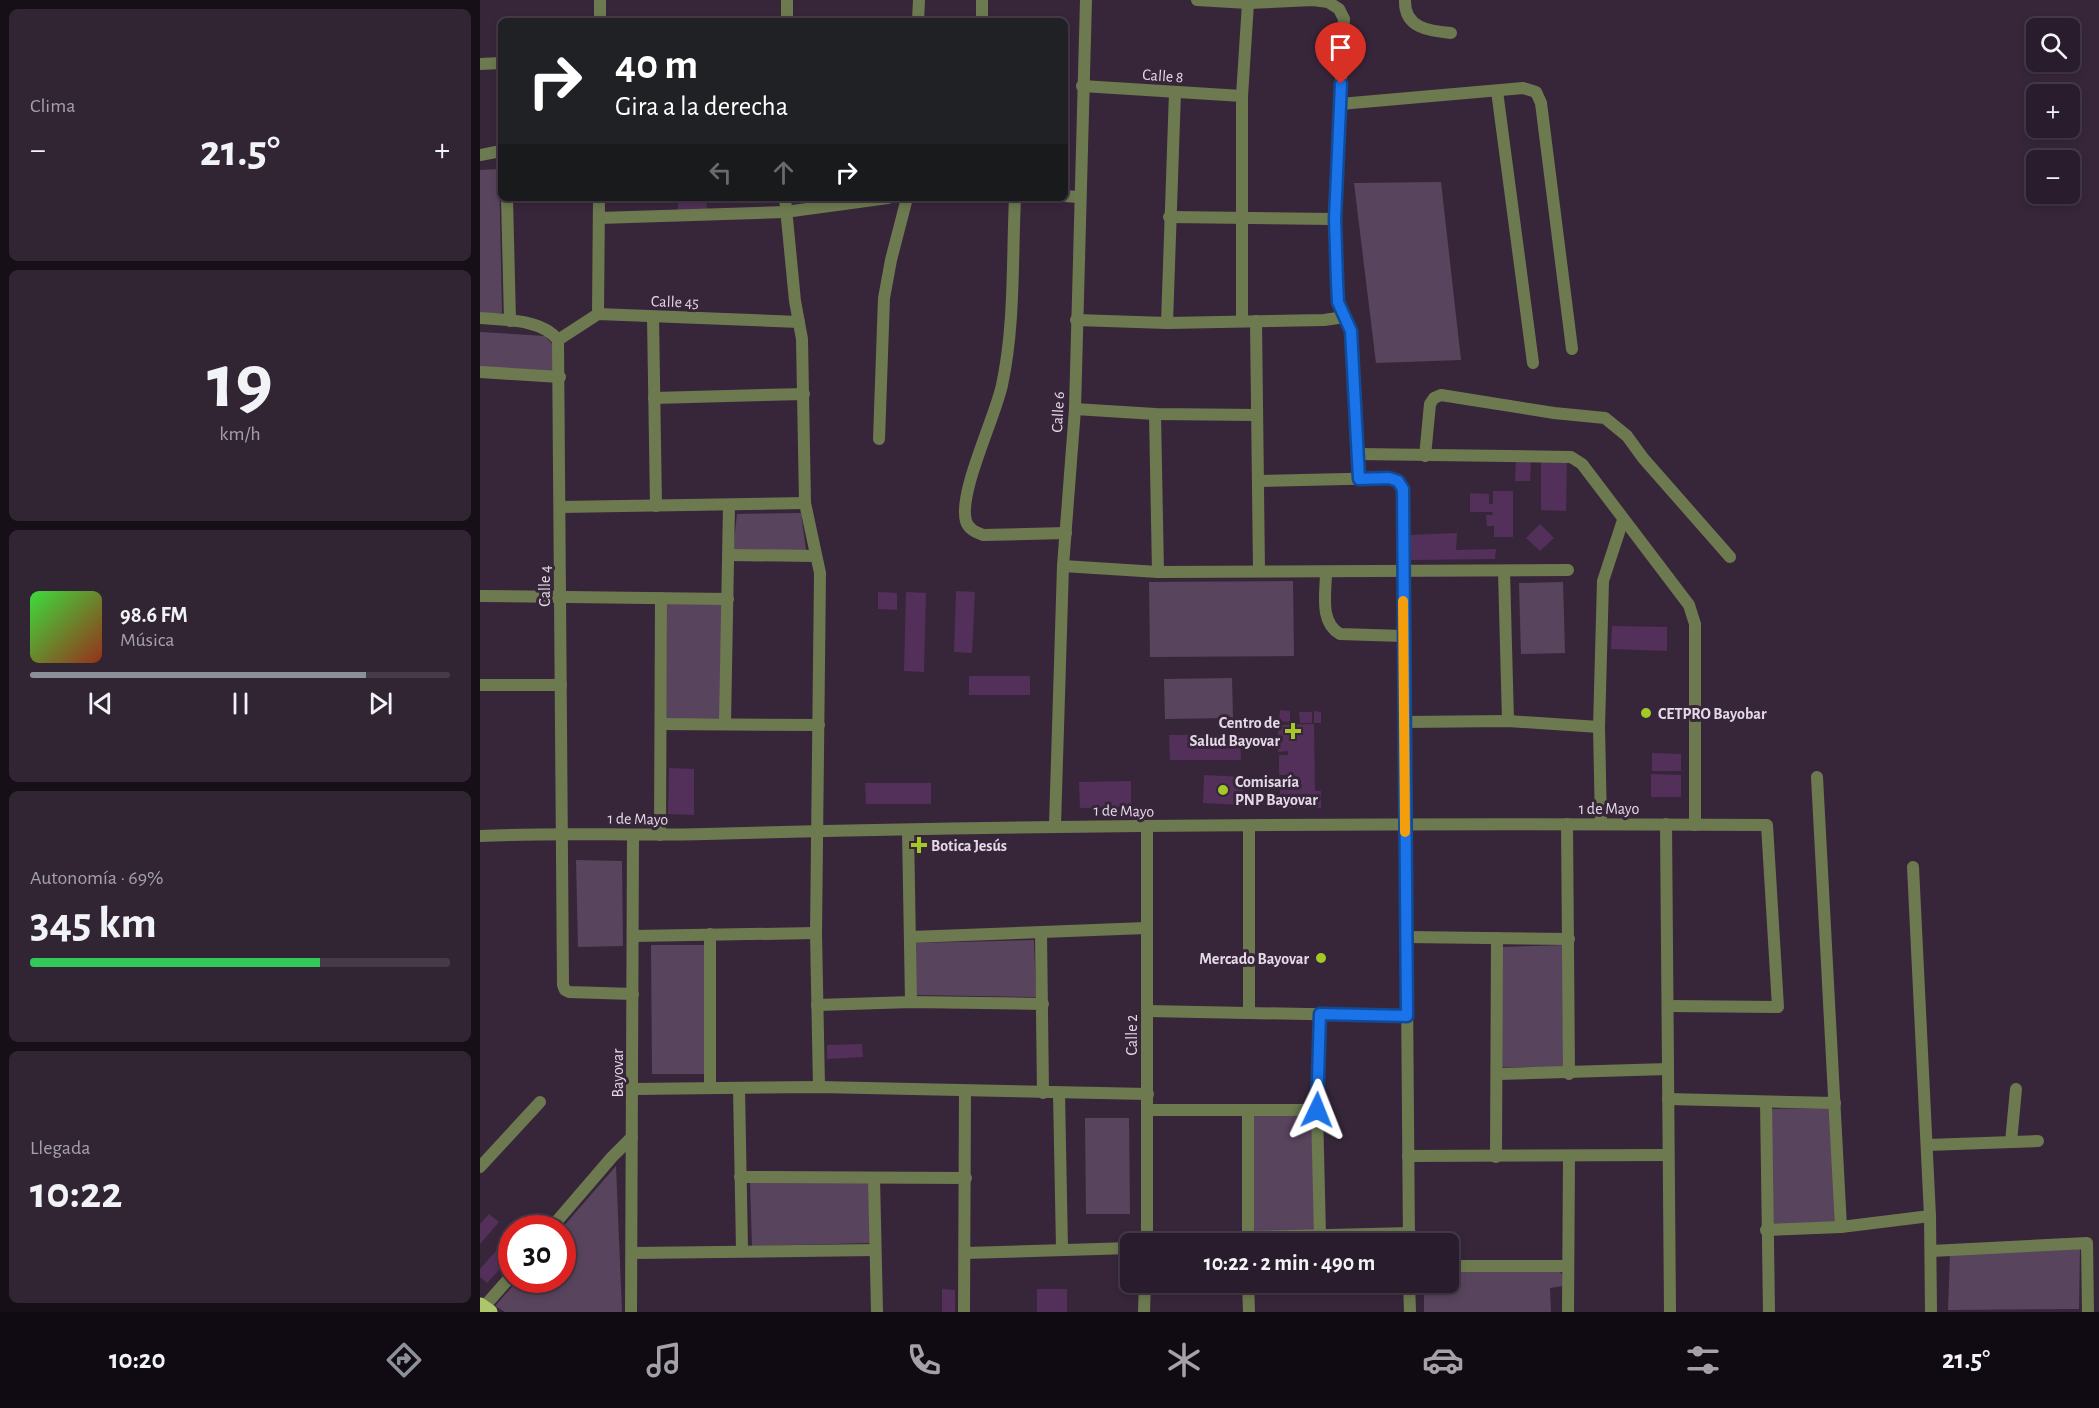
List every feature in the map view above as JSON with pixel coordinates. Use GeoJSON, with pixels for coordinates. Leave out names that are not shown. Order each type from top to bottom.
{"type":"FeatureCollection","features":[{"type":"Feature","properties":{"kind":"street"},"geometry":{"type":"LineString","coordinates":[[600,0],[600,18]]}},
{"type":"Feature","properties":{"kind":"street"},"geometry":{"type":"LineString","coordinates":[[787,0],[787,18]]}},
{"type":"Feature","properties":{"kind":"street"},"geometry":{"type":"LineString","coordinates":[[918,18],[919,0]]}},
{"type":"Feature","properties":{"kind":"street"},"geometry":{"type":"LineString","coordinates":[[982,0],[982,18]]}},
{"type":"Feature","properties":{"kind":"street","name":"Calle 6"},"geometry":{"type":"LineString","coordinates":[[1055,825],[1063,566],[1075,409],[1078,197],[1086,0]]}},
{"type":"Feature","properties":{"kind":"street"},"geometry":{"type":"LineString","coordinates":[[1197,0],[1248,3],[1312,0],[1328,2],[1340,9],[1344,20],[1335,219],[1338,302],[1351,331],[1359,479]]}},
{"type":"Feature","properties":{"kind":"street"},"geometry":{"type":"LineString","coordinates":[[1405,0],[1405,9],[1409,19],[1417,26],[1430,31],[1451,33]]}},
{"type":"Feature","properties":{"kind":"street"},"geometry":{"type":"LineString","coordinates":[[1242,321],[1242,96],[1248,3]]}},
{"type":"Feature","properties":{"kind":"street"},"geometry":{"type":"LineString","coordinates":[[480,64],[498,63]]}},
{"type":"Feature","properties":{"kind":"street","name":"Calle 8"},"geometry":{"type":"LineString","coordinates":[[1082,86],[1242,96]]}},
{"type":"Feature","properties":{"kind":"street"},"geometry":{"type":"LineString","coordinates":[[1340,104],[1523,88],[1536,92],[1542,103],[1572,349]]}},
{"type":"Feature","properties":{"kind":"street"},"geometry":{"type":"LineString","coordinates":[[1497,91],[1533,363]]}},
{"type":"Feature","properties":{"kind":"street"},"geometry":{"type":"LineString","coordinates":[[1167,323],[1174,92]]}},
{"type":"Feature","properties":{"kind":"street"},"geometry":{"type":"LineString","coordinates":[[480,155],[498,152]]}},
{"type":"Feature","properties":{"kind":"street"},"geometry":{"type":"LineString","coordinates":[[1068,196],[1078,197]]}},
{"type":"Feature","properties":{"kind":"street"},"geometry":{"type":"LineString","coordinates":[[507,201],[510,321]]}},
{"type":"Feature","properties":{"kind":"street"},"geometry":{"type":"LineString","coordinates":[[480,318],[542,327],[552,332],[558,340],[598,314],[599,201]]}},
{"type":"Feature","properties":{"kind":"street"},"geometry":{"type":"LineString","coordinates":[[785,201],[799,322],[804,394],[805,503],[820,573],[816,933],[819,1087]]}},
{"type":"Feature","properties":{"kind":"street"},"geometry":{"type":"LineString","coordinates":[[599,218],[785,212],[866,201]]}},
{"type":"Feature","properties":{"kind":"street"},"geometry":{"type":"LineString","coordinates":[[879,439],[884,298],[906,201]]}},
{"type":"Feature","properties":{"kind":"street"},"geometry":{"type":"LineString","coordinates":[[1015,201],[1010,315],[1003,384],[968,485],[966,521],[973,531],[983,535],[1066,533]]}},
{"type":"Feature","properties":{"kind":"street"},"geometry":{"type":"LineString","coordinates":[[1169,217],[1335,219]]}},
{"type":"Feature","properties":{"kind":"street","name":"Calle 45"},"geometry":{"type":"LineString","coordinates":[[598,314],[799,322]]}},
{"type":"Feature","properties":{"kind":"street"},"geometry":{"type":"LineString","coordinates":[[653,317],[656,506]]}},
{"type":"Feature","properties":{"kind":"street"},"geometry":{"type":"LineString","coordinates":[[1076,320],[1167,323],[1324,320],[1345,317]]}},
{"type":"Feature","properties":{"kind":"street"},"geometry":{"type":"LineString","coordinates":[[1256,321],[1259,571]]}},
{"type":"Feature","properties":{"kind":"street","name":"Calle 4"},"geometry":{"type":"LineString","coordinates":[[558,340],[561,832],[565,990],[633,994]]}},
{"type":"Feature","properties":{"kind":"street"},"geometry":{"type":"LineString","coordinates":[[480,372],[560,377]]}},
{"type":"Feature","properties":{"kind":"street"},"geometry":{"type":"LineString","coordinates":[[654,398],[804,394]]}},
{"type":"Feature","properties":{"kind":"street"},"geometry":{"type":"LineString","coordinates":[[1425,456],[1430,404],[1434,398],[1442,395],[1554,413],[1605,418],[1627,436],[1662,481],[1730,557]]}},
{"type":"Feature","properties":{"kind":"street"},"geometry":{"type":"LineString","coordinates":[[1075,409],[1155,414],[1257,415]]}},
{"type":"Feature","properties":{"kind":"street"},"geometry":{"type":"LineString","coordinates":[[1155,414],[1158,572]]}},
{"type":"Feature","properties":{"kind":"street"},"geometry":{"type":"LineString","coordinates":[[1358,454],[1571,457],[1582,464],[1689,605],[1695,624],[1695,825]]}},
{"type":"Feature","properties":{"kind":"street"},"geometry":{"type":"LineString","coordinates":[[1258,481],[1389,478],[1398,481],[1403,489],[1409,1233]]}},
{"type":"Feature","properties":{"kind":"street"},"geometry":{"type":"LineString","coordinates":[[560,507],[805,503]]}},
{"type":"Feature","properties":{"kind":"street"},"geometry":{"type":"LineString","coordinates":[[725,724],[729,505]]}},
{"type":"Feature","properties":{"kind":"street"},"geometry":{"type":"LineString","coordinates":[[1601,824],[1599,727],[1603,581],[1623,520]]}},
{"type":"Feature","properties":{"kind":"street"},"geometry":{"type":"LineString","coordinates":[[729,555],[816,556]]}},
{"type":"Feature","properties":{"kind":"street"},"geometry":{"type":"LineString","coordinates":[[1063,566],[1158,572],[1568,570]]}},
{"type":"Feature","properties":{"kind":"street"},"geometry":{"type":"LineString","coordinates":[[1504,571],[1508,721]]}},
{"type":"Feature","properties":{"kind":"street"},"geometry":{"type":"LineString","coordinates":[[1326,572],[1327,622],[1332,630],[1340,634],[1403,636]]}},
{"type":"Feature","properties":{"kind":"street"},"geometry":{"type":"LineString","coordinates":[[480,596],[728,599]]}},
{"type":"Feature","properties":{"kind":"street"},"geometry":{"type":"LineString","coordinates":[[660,835],[661,598]]}},
{"type":"Feature","properties":{"kind":"street"},"geometry":{"type":"LineString","coordinates":[[480,685],[561,685]]}},
{"type":"Feature","properties":{"kind":"street"},"geometry":{"type":"LineString","coordinates":[[1404,722],[1508,721],[1599,727]]}},
{"type":"Feature","properties":{"kind":"street"},"geometry":{"type":"LineString","coordinates":[[661,724],[819,725]]}},
{"type":"Feature","properties":{"kind":"street"},"geometry":{"type":"LineString","coordinates":[[1817,777],[1840,1227]]}},
{"type":"Feature","properties":{"kind":"street","name":"1 de Mayo"},"geometry":{"type":"LineString","coordinates":[[480,836],[561,832],[660,835],[1055,825],[1249,827],[1404,823],[1767,825],[1778,1007],[1669,1006]]}},
{"type":"Feature","properties":{"kind":"street"},"geometry":{"type":"LineString","coordinates":[[1567,824],[1569,1074]]}},
{"type":"Feature","properties":{"kind":"street"},"geometry":{"type":"LineString","coordinates":[[1666,824],[1670,1312]]}},
{"type":"Feature","properties":{"kind":"street","name":"Calle 2"},"geometry":{"type":"LineString","coordinates":[[1146,1233],[1149,1110],[1147,827]]}},
{"type":"Feature","properties":{"kind":"street"},"geometry":{"type":"LineString","coordinates":[[1249,827],[1249,1013]]}},
{"type":"Feature","properties":{"kind":"street"},"geometry":{"type":"LineString","coordinates":[[908,830],[911,1002]]}},
{"type":"Feature","properties":{"kind":"street","name":"Bayovar"},"geometry":{"type":"LineString","coordinates":[[631,1312],[634,1089],[633,835]]}},
{"type":"Feature","properties":{"kind":"street"},"geometry":{"type":"LineString","coordinates":[[1913,867],[1930,1216],[1931,1312]]}},
{"type":"Feature","properties":{"kind":"street"},"geometry":{"type":"LineString","coordinates":[[910,937],[1146,928]]}},
{"type":"Feature","properties":{"kind":"street"},"geometry":{"type":"LineString","coordinates":[[633,936],[816,933]]}},
{"type":"Feature","properties":{"kind":"street"},"geometry":{"type":"LineString","coordinates":[[1041,933],[1043,1093]]}},
{"type":"Feature","properties":{"kind":"street"},"geometry":{"type":"LineString","coordinates":[[710,934],[710,1088]]}},
{"type":"Feature","properties":{"kind":"street"},"geometry":{"type":"LineString","coordinates":[[1407,937],[1569,939]]}},
{"type":"Feature","properties":{"kind":"street"},"geometry":{"type":"LineString","coordinates":[[1496,1157],[1497,938]]}},
{"type":"Feature","properties":{"kind":"street"},"geometry":{"type":"LineString","coordinates":[[818,1005],[911,1002],[1043,1004]]}},
{"type":"Feature","properties":{"kind":"street"},"geometry":{"type":"LineString","coordinates":[[1148,1011],[1407,1016]]}},
{"type":"Feature","properties":{"kind":"street"},"geometry":{"type":"LineString","coordinates":[[1320,1014],[1317,1110],[1320,1233]]}},
{"type":"Feature","properties":{"kind":"street"},"geometry":{"type":"LineString","coordinates":[[1497,1074],[1569,1074],[1668,1069]]}},
{"type":"Feature","properties":{"kind":"street"},"geometry":{"type":"LineString","coordinates":[[634,1089],[819,1087],[965,1092],[1148,1094]]}},
{"type":"Feature","properties":{"kind":"street"},"geometry":{"type":"LineString","coordinates":[[739,1088],[742,1250]]}},
{"type":"Feature","properties":{"kind":"street"},"geometry":{"type":"LineString","coordinates":[[2011,1142],[2016,1089]]}},
{"type":"Feature","properties":{"kind":"street"},"geometry":{"type":"LineString","coordinates":[[964,1312],[965,1092]]}},
{"type":"Feature","properties":{"kind":"street"},"geometry":{"type":"LineString","coordinates":[[1059,1093],[1062,1249]]}},
{"type":"Feature","properties":{"kind":"street"},"geometry":{"type":"LineString","coordinates":[[1668,1099],[1834,1103]]}},
{"type":"Feature","properties":{"kind":"street"},"geometry":{"type":"LineString","coordinates":[[480,1167],[540,1102]]}},
{"type":"Feature","properties":{"kind":"street"},"geometry":{"type":"LineString","coordinates":[[1766,1102],[1766,1230],[1769,1312]]}},
{"type":"Feature","properties":{"kind":"street"},"geometry":{"type":"LineString","coordinates":[[1149,1110],[1317,1110]]}},
{"type":"Feature","properties":{"kind":"street"},"geometry":{"type":"LineString","coordinates":[[1248,1110],[1248,1233]]}},
{"type":"Feature","properties":{"kind":"street"},"geometry":{"type":"LineString","coordinates":[[563,1215],[632,1137]]}},
{"type":"Feature","properties":{"kind":"street"},"geometry":{"type":"LineString","coordinates":[[1927,1145],[2038,1141]]}},
{"type":"Feature","properties":{"kind":"street"},"geometry":{"type":"LineString","coordinates":[[1408,1156],[1668,1155]]}},
{"type":"Feature","properties":{"kind":"street"},"geometry":{"type":"LineString","coordinates":[[1568,1312],[1569,1157]]}},
{"type":"Feature","properties":{"kind":"street"},"geometry":{"type":"LineString","coordinates":[[740,1177],[966,1178]]}},
{"type":"Feature","properties":{"kind":"street"},"geometry":{"type":"LineString","coordinates":[[874,1178],[877,1312]]}},
{"type":"Feature","properties":{"kind":"street"},"geometry":{"type":"LineString","coordinates":[[1766,1230],[1840,1227],[1930,1216]]}},
{"type":"Feature","properties":{"kind":"street"},"geometry":{"type":"LineString","coordinates":[[1931,1251],[2087,1243],[2088,1312]]}},
{"type":"Feature","properties":{"kind":"street"},"geometry":{"type":"LineString","coordinates":[[965,1253],[1120,1248]]}},
{"type":"Feature","properties":{"kind":"street"},"geometry":{"type":"LineString","coordinates":[[633,1253],[875,1250]]}},
{"type":"Feature","properties":{"kind":"street"},"geometry":{"type":"LineString","coordinates":[[1459,1266],[1568,1266]]}},
{"type":"Feature","properties":{"kind":"street"},"geometry":{"type":"LineString","coordinates":[[484,1308],[498,1292]]}},
{"type":"Feature","properties":{"kind":"street"},"geometry":{"type":"LineString","coordinates":[[1144,1312],[1145,1293]]}},
{"type":"Feature","properties":{"kind":"street"},"geometry":{"type":"LineString","coordinates":[[1248,1293],[1249,1312]]}},
{"type":"Feature","properties":{"kind":"street"},"geometry":{"type":"LineString","coordinates":[[1409,1293],[1410,1312]]}},
{"type":"Feature","properties":{"kind":"shaded area"},"geometry":{"type":"Polygon","coordinates":[[[498,169],[502,313],[480,315],[480,170],[498,169]]]}},
{"type":"Feature","properties":{"kind":"shaded area"},"geometry":{"type":"Polygon","coordinates":[[[1441,182],[1461,360],[1376,363],[1354,183],[1441,182]]]}},
{"type":"Feature","properties":{"kind":"shaded area"},"geometry":{"type":"Polygon","coordinates":[[[480,332],[545,336],[554,346],[554,373],[480,369],[480,332]]]}},
{"type":"Feature","properties":{"kind":"shaded area"},"geometry":{"type":"Polygon","coordinates":[[[801,513],[806,550],[733,551],[737,514],[801,513]]]}},
{"type":"Feature","properties":{"kind":"shaded area"},"geometry":{"type":"Polygon","coordinates":[[[1293,581],[1294,656],[1150,657],[1149,582],[1293,581]]]}},
{"type":"Feature","properties":{"kind":"shaded area"},"geometry":{"type":"Polygon","coordinates":[[[1563,582],[1565,653],[1521,654],[1519,583],[1563,582]]]}},
{"type":"Feature","properties":{"kind":"shaded area"},"geometry":{"type":"Polygon","coordinates":[[[667,602],[723,602],[722,718],[666,719],[667,602]]]}},
{"type":"Feature","properties":{"kind":"shaded area"},"geometry":{"type":"Polygon","coordinates":[[[1232,678],[1233,718],[1165,719],[1164,679],[1232,678]]]}},
{"type":"Feature","properties":{"kind":"shaded area"},"geometry":{"type":"Polygon","coordinates":[[[576,860],[622,861],[623,946],[578,947],[576,860]]]}},
{"type":"Feature","properties":{"kind":"shaded area"},"geometry":{"type":"Polygon","coordinates":[[[1034,940],[1036,997],[916,995],[915,943],[1034,940]]]}},
{"type":"Feature","properties":{"kind":"shaded area"},"geometry":{"type":"Polygon","coordinates":[[[651,945],[705,945],[705,1074],[652,1074],[651,945]]]}},
{"type":"Feature","properties":{"kind":"shaded area"},"geometry":{"type":"Polygon","coordinates":[[[1566,945],[1566,1067],[1502,1067],[1501,947],[1566,945]]]}},
{"type":"Feature","properties":{"kind":"shaded area"},"geometry":{"type":"Polygon","coordinates":[[[1832,1108],[1837,1224],[1772,1228],[1770,1109],[1832,1108]]]}},
{"type":"Feature","properties":{"kind":"shaded area"},"geometry":{"type":"Polygon","coordinates":[[[1312,1115],[1315,1233],[1252,1233],[1253,1116],[1312,1115]]]}},
{"type":"Feature","properties":{"kind":"shaded area"},"geometry":{"type":"Polygon","coordinates":[[[1085,1118],[1129,1118],[1130,1214],[1086,1214],[1085,1118]]]}},
{"type":"Feature","properties":{"kind":"shaded area"},"geometry":{"type":"Polygon","coordinates":[[[616,1166],[622,1312],[505,1312],[495,1306],[506,1293],[576,1293],[576,1215],[573,1215],[616,1166]]]}},
{"type":"Feature","properties":{"kind":"shaded area"},"geometry":{"type":"Polygon","coordinates":[[[871,1181],[872,1243],[752,1246],[750,1183],[871,1181]]]}},
{"type":"Feature","properties":{"kind":"shaded area"},"geometry":{"type":"Polygon","coordinates":[[[2080,1248],[2079,1309],[1948,1310],[1950,1254],[2080,1248]]]}},
{"type":"Feature","properties":{"kind":"shaded area"},"geometry":{"type":"Polygon","coordinates":[[[1459,1270],[1559,1271],[1562,1274],[1563,1286],[1550,1288],[1551,1312],[1424,1312],[1424,1293],[1459,1293],[1459,1270]]]}},
{"type":"Feature","properties":{"kind":"building"},"geometry":{"type":"Polygon","coordinates":[[[678,201],[706,201],[707,209],[678,211],[678,201]]]}},
{"type":"Feature","properties":{"kind":"building"},"geometry":{"type":"Polygon","coordinates":[[[1516,459],[1531,459],[1530,481],[1515,481],[1516,459]]]}},
{"type":"Feature","properties":{"kind":"building"},"geometry":{"type":"Polygon","coordinates":[[[1541,459],[1567,459],[1566,511],[1541,510],[1541,459]]]}},
{"type":"Feature","properties":{"kind":"building"},"geometry":{"type":"Polygon","coordinates":[[[1493,491],[1513,491],[1513,537],[1494,537],[1494,526],[1487,526],[1486,515],[1493,515],[1492,512],[1470,512],[1470,493],[1489,494],[1489,504],[1493,504],[1493,491]]]}},
{"type":"Feature","properties":{"kind":"building"},"geometry":{"type":"Polygon","coordinates":[[[1540,524],[1554,538],[1540,551],[1526,538],[1540,524]]]}},
{"type":"Feature","properties":{"kind":"building"},"geometry":{"type":"Polygon","coordinates":[[[1457,533],[1456,550],[1496,549],[1495,559],[1410,560],[1409,535],[1457,533]]]}},
{"type":"Feature","properties":{"kind":"building"},"geometry":{"type":"Polygon","coordinates":[[[956,591],[975,592],[972,653],[954,652],[956,591]]]}},
{"type":"Feature","properties":{"kind":"building"},"geometry":{"type":"Polygon","coordinates":[[[878,592],[897,593],[897,610],[878,609],[878,592]]]}},
{"type":"Feature","properties":{"kind":"building"},"geometry":{"type":"Polygon","coordinates":[[[906,592],[926,593],[924,672],[904,671],[906,592]]]}},
{"type":"Feature","properties":{"kind":"building"},"geometry":{"type":"Polygon","coordinates":[[[1612,626],[1667,627],[1667,651],[1611,649],[1612,626]]]}},
{"type":"Feature","properties":{"kind":"building"},"geometry":{"type":"Polygon","coordinates":[[[969,676],[1030,676],[1030,695],[969,695],[969,676]]]}},
{"type":"Feature","properties":{"kind":"building"},"geometry":{"type":"Polygon","coordinates":[[[1280,710],[1290,711],[1290,722],[1279,721],[1280,710]]]}},
{"type":"Feature","properties":{"kind":"building"},"geometry":{"type":"Polygon","coordinates":[[[1314,711],[1321,712],[1321,723],[1314,723],[1314,711]]]}},
{"type":"Feature","properties":{"kind":"building"},"geometry":{"type":"Polygon","coordinates":[[[1299,712],[1312,712],[1312,723],[1300,723],[1299,712]]]}},
{"type":"Feature","properties":{"kind":"building"},"geometry":{"type":"Polygon","coordinates":[[[1314,724],[1315,791],[1321,791],[1321,808],[1289,808],[1289,804],[1280,804],[1280,789],[1286,787],[1280,787],[1279,781],[1287,781],[1286,775],[1279,775],[1279,755],[1288,755],[1288,751],[1278,752],[1278,725],[1314,724]]]}},
{"type":"Feature","properties":{"kind":"building"},"geometry":{"type":"Polygon","coordinates":[[[1169,735],[1240,735],[1241,760],[1170,760],[1169,735]]]}},
{"type":"Feature","properties":{"kind":"building"},"geometry":{"type":"Polygon","coordinates":[[[1652,753],[1681,754],[1681,771],[1652,771],[1652,753]]]}},
{"type":"Feature","properties":{"kind":"building"},"geometry":{"type":"Polygon","coordinates":[[[669,768],[694,769],[694,815],[668,814],[669,768]]]}},
{"type":"Feature","properties":{"kind":"building"},"geometry":{"type":"Polygon","coordinates":[[[1651,774],[1681,775],[1681,797],[1651,797],[1651,774]]]}},
{"type":"Feature","properties":{"kind":"building","name":"Comisaría PNP Bayovar"},"geometry":{"type":"Polygon","coordinates":[[[1204,775],[1243,777],[1242,805],[1203,803],[1204,775]]]}},
{"type":"Feature","properties":{"kind":"building"},"geometry":{"type":"Polygon","coordinates":[[[1131,781],[1131,807],[1080,808],[1079,782],[1131,781]]]}},
{"type":"Feature","properties":{"kind":"building"},"geometry":{"type":"Polygon","coordinates":[[[865,783],[931,783],[931,804],[866,804],[865,783]]]}},
{"type":"Feature","properties":{"kind":"building"},"geometry":{"type":"Polygon","coordinates":[[[862,1044],[863,1057],[827,1059],[827,1045],[862,1044]]]}},
{"type":"Feature","properties":{"kind":"building"},"geometry":{"type":"Polygon","coordinates":[[[489,1214],[498,1221],[480,1244],[480,1224],[489,1214]]]}},
{"type":"Feature","properties":{"kind":"building"},"geometry":{"type":"Polygon","coordinates":[[[498,1249],[498,1271],[487,1283],[480,1277],[480,1269],[498,1249]]]}},
{"type":"Feature","properties":{"kind":"building"},"geometry":{"type":"Polygon","coordinates":[[[942,1289],[955,1290],[955,1312],[942,1312],[942,1289]]]}},
{"type":"Feature","properties":{"kind":"building"},"geometry":{"type":"Polygon","coordinates":[[[1037,1289],[1067,1289],[1067,1312],[1037,1312],[1037,1289]]]}},
{"type":"Feature","properties":{"kind":"slow traffic"},"geometry":{"type":"LineString","coordinates":[[1403,601],[1405,832]]}},
{"type":"Feature","properties":{"kind":"place","name":"CETPRO Bayobar"},"geometry":{"type":"Point","coordinates":[1646,713]}},
{"type":"Feature","properties":{"kind":"place","name":"Centro de Salud Bayovar"},"geometry":{"type":"Point","coordinates":[1293,731]}},
{"type":"Feature","properties":{"kind":"place","name":"Comisaría PNP Bayovar"},"geometry":{"type":"Point","coordinates":[1223,790]}},
{"type":"Feature","properties":{"kind":"place","name":"Botica Jesús"},"geometry":{"type":"Point","coordinates":[919,845]}},
{"type":"Feature","properties":{"kind":"place","name":"Mercado Bayovar"},"geometry":{"type":"Point","coordinates":[1321,958]}},
{"type":"Feature","properties":{"kind":"route"},"geometry":{"type":"LineString","coordinates":[[1317,1110],[1320,1014],[1407,1016],[1403,489],[1398,481],[1389,478],[1359,479],[1351,331],[1338,302],[1337,281],[1335,219],[1341,84]]}}]}
